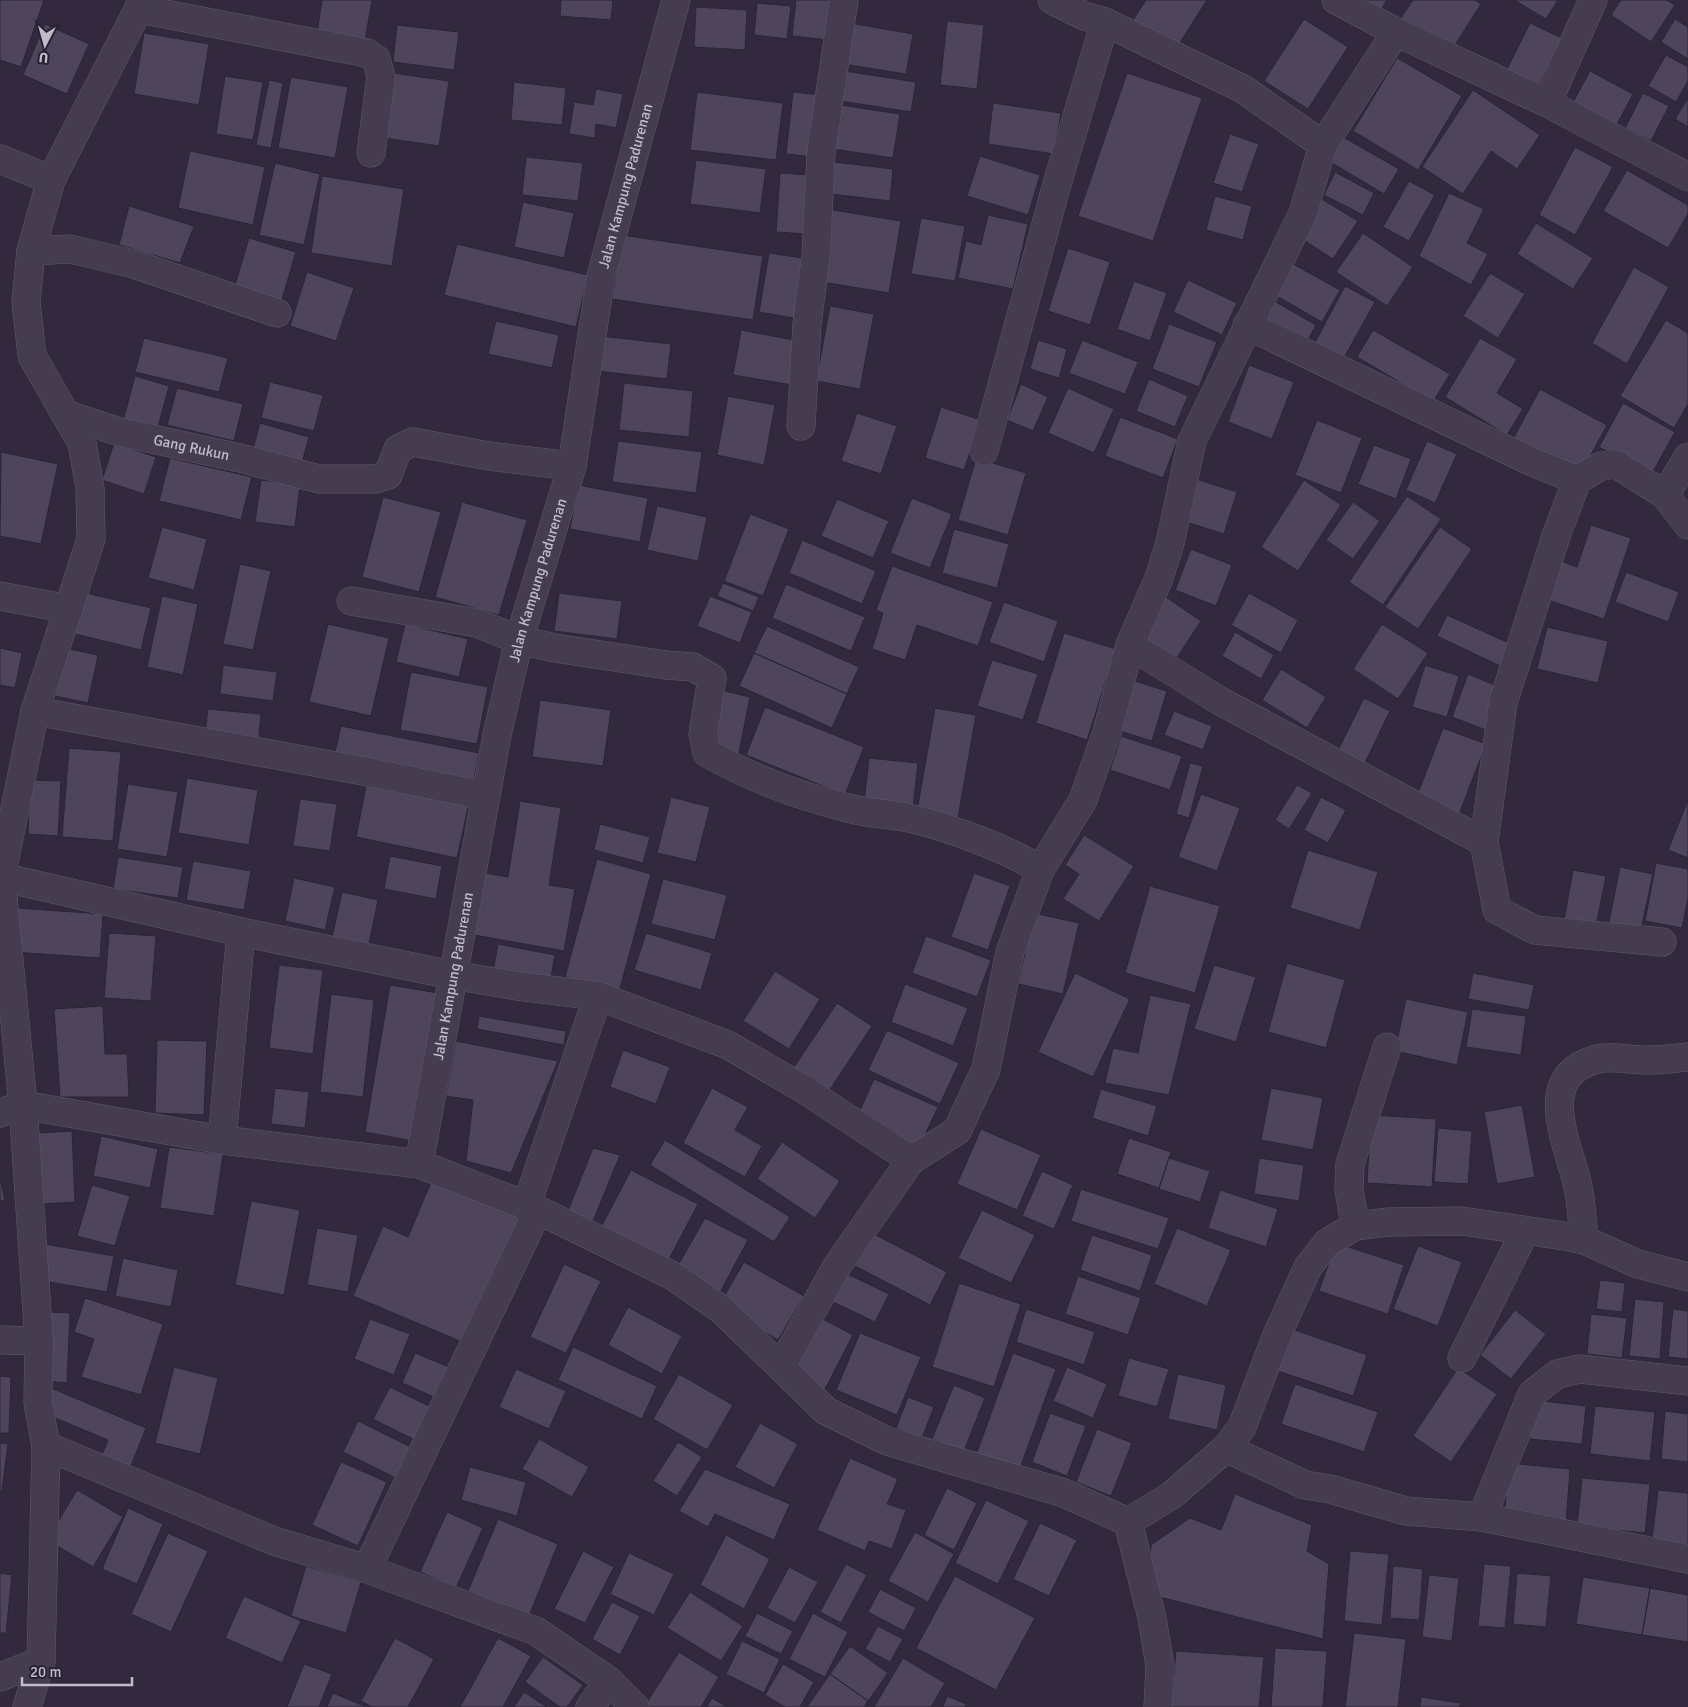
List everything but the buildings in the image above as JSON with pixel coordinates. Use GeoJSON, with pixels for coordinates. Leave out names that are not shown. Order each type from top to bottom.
{"type":"FeatureCollection","features":[{"type":"Feature","properties":{"kind":"street","name":"Jalan Kampung Padurenan"},"geometry":{"type":"LineString","coordinates":[[419,1164],[486,796],[519,640],[572,466],[601,276],[676,0]]}},
{"type":"Feature","properties":{"kind":"street"},"geometry":{"type":"LineString","coordinates":[[801,426],[807,324],[816,255],[821,153],[844,0]]}},
{"type":"Feature","properties":{"kind":"street"},"geometry":{"type":"LineString","coordinates":[[1055,0],[1084,16],[1105,22],[1243,89],[1323,145]]}},
{"type":"Feature","properties":{"kind":"street"},"geometry":{"type":"LineString","coordinates":[[1336,0],[1396,32],[1547,103],[1688,177]]}},
{"type":"Feature","properties":{"kind":"street"},"geometry":{"type":"LineString","coordinates":[[1547,103],[1593,0]]}},
{"type":"Feature","properties":{"kind":"street"},"geometry":{"type":"LineString","coordinates":[[27,1707],[40,1662],[46,1446],[38,1403],[39,1341],[12,1109],[1,877],[35,711],[91,539],[90,488],[82,443],[32,356],[26,302],[31,251],[51,180],[141,4],[367,53],[376,59],[381,76],[371,153]]}},
{"type":"Feature","properties":{"kind":"street"},"geometry":{"type":"LineString","coordinates":[[984,451],[1021,323],[1057,184],[1105,22]]}},
{"type":"Feature","properties":{"kind":"street"},"geometry":{"type":"LineString","coordinates":[[781,1367],[837,1266],[911,1160],[957,1131],[986,1069],[1010,952],[1040,870],[1083,800],[1107,732],[1130,645],[1160,578],[1170,543],[1192,440],[1303,213],[1323,145],[1396,32]]}},
{"type":"Feature","properties":{"kind":"street"},"geometry":{"type":"LineString","coordinates":[[0,159],[51,180]]}},
{"type":"Feature","properties":{"kind":"street"},"geometry":{"type":"LineString","coordinates":[[31,251],[70,249],[134,264],[277,313]]}},
{"type":"Feature","properties":{"kind":"street"},"geometry":{"type":"LineString","coordinates":[[1247,325],[1532,462],[1577,480]]}},
{"type":"Feature","properties":{"kind":"street","name":"Gang Rukun"},"geometry":{"type":"LineString","coordinates":[[65,414],[120,432],[240,458],[319,479],[376,479],[388,474],[398,449],[413,442],[489,456],[572,466]]}},
{"type":"Feature","properties":{"kind":"street"},"geometry":{"type":"LineString","coordinates":[[1665,494],[1688,457]]}},
{"type":"Feature","properties":{"kind":"street"},"geometry":{"type":"LineString","coordinates":[[1662,942],[1535,930],[1497,910],[1484,842],[1503,703],[1556,536],[1577,480],[1601,466],[1616,464],[1665,494],[1688,525]]}},
{"type":"Feature","properties":{"kind":"street"},"geometry":{"type":"LineString","coordinates":[[0,596],[69,609]]}},
{"type":"Feature","properties":{"kind":"street"},"geometry":{"type":"LineString","coordinates":[[351,601],[476,623],[519,640],[564,650],[692,667],[712,678],[703,734],[707,753],[738,770],[795,792],[856,810],[913,819],[1023,859],[1040,870]]}},
{"type":"Feature","properties":{"kind":"street"},"geometry":{"type":"LineString","coordinates":[[1130,645],[1220,701],[1484,842]]}},
{"type":"Feature","properties":{"kind":"street"},"geometry":{"type":"LineString","coordinates":[[35,711],[363,771],[486,796]]}},
{"type":"Feature","properties":{"kind":"street"},"geometry":{"type":"LineString","coordinates":[[1,877],[241,932],[452,975],[517,986],[598,996],[728,1045],[802,1088],[911,1160]]}},
{"type":"Feature","properties":{"kind":"street"},"geometry":{"type":"LineString","coordinates":[[222,1140],[241,932]]}},
{"type":"Feature","properties":{"kind":"street"},"geometry":{"type":"LineString","coordinates":[[367,1569],[532,1209],[598,996]]}},
{"type":"Feature","properties":{"kind":"street"},"geometry":{"type":"LineString","coordinates":[[1355,1226],[1349,1190],[1350,1164],[1387,1047]]}},
{"type":"Feature","properties":{"kind":"street"},"geometry":{"type":"LineString","coordinates":[[1584,1240],[1578,1187],[1562,1136],[1560,1095],[1565,1078],[1579,1066],[1599,1059],[1650,1060],[1688,1056]]}},
{"type":"Feature","properties":{"kind":"street"},"geometry":{"type":"LineString","coordinates":[[12,1109],[222,1140],[419,1164],[532,1209],[673,1276],[722,1310],[826,1410],[887,1441],[1064,1493],[1128,1522]]}},
{"type":"Feature","properties":{"kind":"street"},"geometry":{"type":"LineString","coordinates":[[1128,1522],[1172,1494],[1226,1448],[1242,1427],[1277,1335],[1308,1267],[1327,1243],[1355,1226],[1389,1222],[1462,1221],[1525,1230],[1584,1240],[1638,1264],[1688,1277]]}},
{"type":"Feature","properties":{"kind":"street"},"geometry":{"type":"LineString","coordinates":[[1462,1358],[1525,1230]]}},
{"type":"Feature","properties":{"kind":"street"},"geometry":{"type":"LineString","coordinates":[[0,1340],[39,1341]]}},
{"type":"Feature","properties":{"kind":"street"},"geometry":{"type":"LineString","coordinates":[[1482,1517],[1532,1394],[1557,1374],[1580,1369],[1688,1381]]}},
{"type":"Feature","properties":{"kind":"street"},"geometry":{"type":"LineString","coordinates":[[46,1446],[274,1541],[367,1569],[536,1631],[609,1681],[634,1707]]}},
{"type":"Feature","properties":{"kind":"street"},"geometry":{"type":"LineString","coordinates":[[1226,1448],[1306,1485],[1330,1488],[1406,1511],[1482,1517],[1688,1558]]}},
{"type":"Feature","properties":{"kind":"street"},"geometry":{"type":"LineString","coordinates":[[1128,1522],[1152,1618],[1160,1666],[1158,1707]]}},
{"type":"Feature","properties":{"kind":"street"},"geometry":{"type":"LineString","coordinates":[[0,1677],[40,1662]]}},
{"type":"Feature","properties":{"kind":"street"},"geometry":{"type":"LineString","coordinates":[[590,1707],[609,1681]]}}]}
